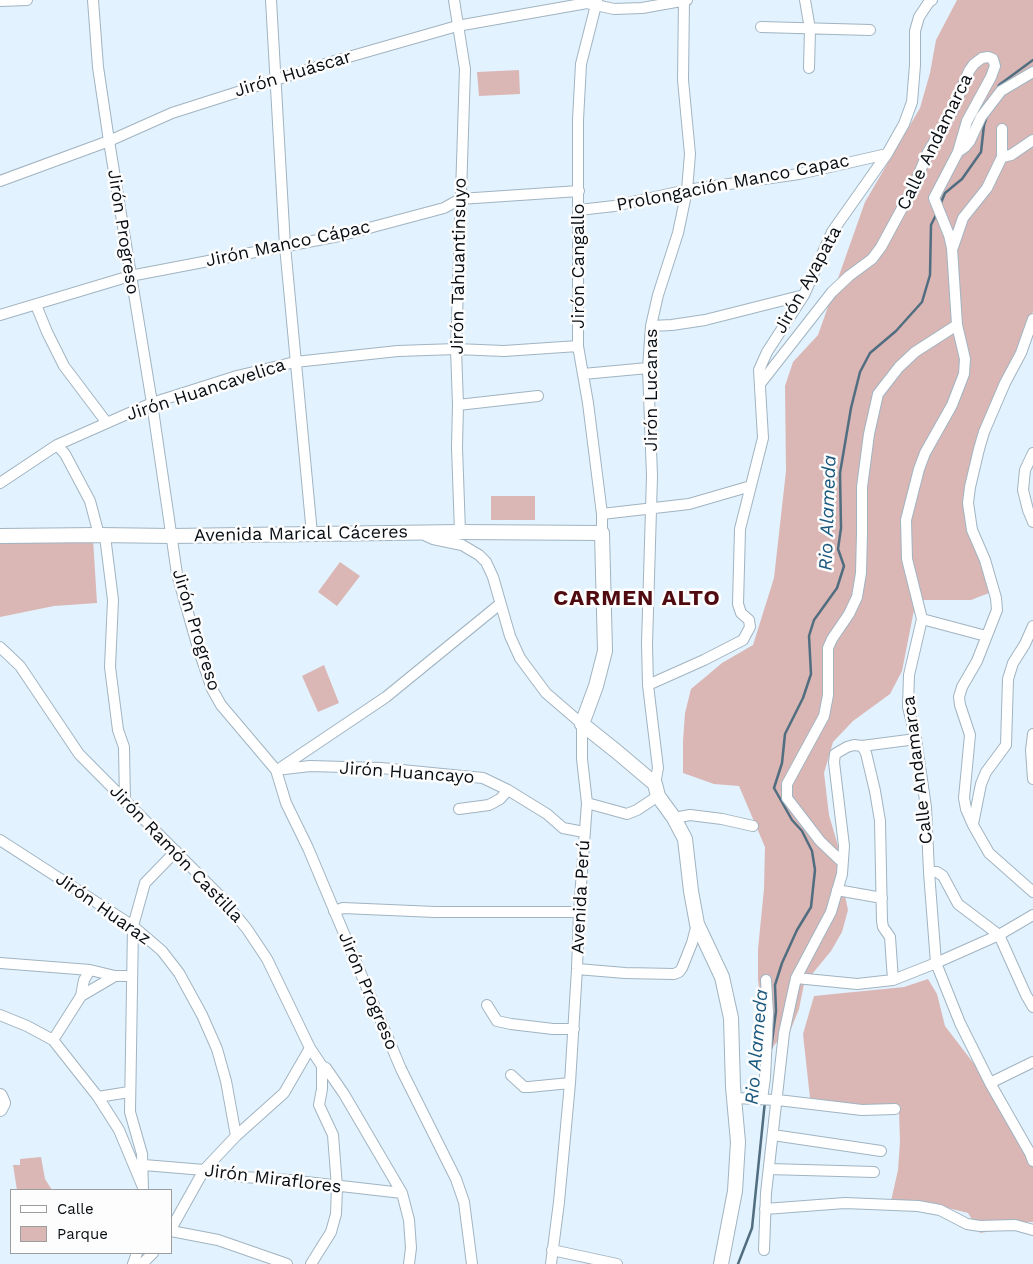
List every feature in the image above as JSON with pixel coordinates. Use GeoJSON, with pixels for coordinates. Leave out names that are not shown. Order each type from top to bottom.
{"type":"FeatureCollection","features":[{"type":"Feature","properties":{"kind":"street"},"geometry":{"type":"LineString","coordinates":[[0,2],[27,0]]}},
{"type":"Feature","properties":{"kind":"street","name":"Jirón Progreso"},"geometry":{"type":"LineString","coordinates":[[93,0],[98,67],[130,276],[152,403],[177,574],[198,648],[212,689],[221,705],[276,770],[286,803],[401,1070],[456,1179],[464,1202],[472,1264]]}},
{"type":"Feature","properties":{"kind":"street"},"geometry":{"type":"LineString","coordinates":[[271,0],[285,246],[312,534]]}},
{"type":"Feature","properties":{"kind":"street","name":"Jirón Tahuantinsuyo"},"geometry":{"type":"LineString","coordinates":[[454,0],[464,69],[456,349],[458,405],[456,448],[460,532]]}},
{"type":"Feature","properties":{"kind":"street","name":"Jirón Huáscar"},"geometry":{"type":"LineString","coordinates":[[0,181],[109,140],[172,113],[275,79],[457,26],[586,3],[596,3],[614,9],[642,8],[685,0]]}},
{"type":"Feature","properties":{"kind":"street","name":"Jirón Lucanas"},"geometry":{"type":"LineString","coordinates":[[656,790],[658,768],[648,685],[648,578],[652,476],[648,368],[651,326],[658,294],[678,234],[687,190],[690,154],[683,80],[685,0]]}},
{"type":"Feature","properties":{"kind":"street"},"geometry":{"type":"LineString","coordinates":[[805,0],[810,29],[809,68]]}},
{"type":"Feature","properties":{"kind":"street","name":"Jirón Ayapata"},"geometry":{"type":"LineString","coordinates":[[648,685],[744,640],[748,634],[749,620],[741,613],[738,604],[740,529],[759,460],[763,438],[759,370],[761,362],[804,295],[832,232],[887,154],[904,124],[912,102],[915,31],[919,17],[932,0]]}},
{"type":"Feature","properties":{"kind":"street","name":"Jirón Cangallo"},"geometry":{"type":"LineString","coordinates":[[596,3],[582,64],[578,120],[578,346],[602,514],[602,533]]}},
{"type":"Feature","properties":{"kind":"street"},"geometry":{"type":"LineString","coordinates":[[762,27],[870,30]]}},
{"type":"Feature","properties":{"kind":"street","name":"Calle Andamarca"},"geometry":{"type":"LineString","coordinates":[[760,384],[832,292],[849,276],[872,259],[881,247],[913,188],[928,152],[952,112],[969,71],[982,58],[988,57],[993,59],[995,66],[993,72],[967,121],[958,152],[934,198],[950,235],[957,325],[965,359],[964,374],[952,404],[925,453],[919,469],[906,520],[907,558],[922,619],[909,675],[908,707],[916,739],[926,807],[936,963],[960,1023],[990,1083],[1032,1158]]}},
{"type":"Feature","properties":{"kind":"street"},"geometry":{"type":"LineString","coordinates":[[958,152],[970,141],[981,117],[1001,92],[1033,72]]}},
{"type":"Feature","properties":{"kind":"street"},"geometry":{"type":"LineString","coordinates":[[952,248],[963,218],[987,188],[1002,157],[1002,129]]}},
{"type":"Feature","properties":{"kind":"street"},"geometry":{"type":"LineString","coordinates":[[1002,157],[1033,140]]}},
{"type":"Feature","properties":{"kind":"street","name":"Prolongación Manco Capac"},"geometry":{"type":"LineString","coordinates":[[579,210],[614,206],[687,190],[799,174],[887,154]]}},
{"type":"Feature","properties":{"kind":"street","name":"Jirón Manco Cápac"},"geometry":{"type":"LineString","coordinates":[[0,315],[130,276],[339,236],[444,208],[460,199],[579,191]]}},
{"type":"Feature","properties":{"kind":"street"},"geometry":{"type":"LineString","coordinates":[[651,326],[705,320],[804,295]]}},
{"type":"Feature","properties":{"kind":"street"},"geometry":{"type":"LineString","coordinates":[[36,305],[64,366],[108,423]]}},
{"type":"Feature","properties":{"kind":"street"},"geometry":{"type":"LineString","coordinates":[[1033,319],[1021,352],[984,432],[978,449],[970,487],[968,503],[972,530],[985,560],[997,610],[959,697],[970,735],[964,798],[966,809],[989,853],[1033,892]]}},
{"type":"Feature","properties":{"kind":"street"},"geometry":{"type":"LineString","coordinates":[[842,862],[820,842],[787,798],[787,784],[824,716],[828,695],[828,648],[857,597],[861,574],[862,487],[869,434],[878,394],[899,366],[914,352],[957,325]]}},
{"type":"Feature","properties":{"kind":"street","name":"Jirón Huancavelica"},"geometry":{"type":"LineString","coordinates":[[0,483],[57,445],[152,403],[237,376],[295,362],[398,351],[456,349],[504,351],[578,346]]}},
{"type":"Feature","properties":{"kind":"street"},"geometry":{"type":"LineString","coordinates":[[583,374],[648,368]]}},
{"type":"Feature","properties":{"kind":"street"},"geometry":{"type":"LineString","coordinates":[[458,405],[538,396]]}},
{"type":"Feature","properties":{"kind":"street"},"geometry":{"type":"LineString","coordinates":[[57,445],[65,454],[90,501],[102,535],[113,600],[110,667],[118,730],[124,747],[125,802]]}},
{"type":"Feature","properties":{"kind":"street"},"geometry":{"type":"LineString","coordinates":[[1033,453],[1030,467],[1023,478],[1023,490],[1033,522]]}},
{"type":"Feature","properties":{"kind":"street"},"geometry":{"type":"LineString","coordinates":[[602,514],[689,504],[751,486]]}},
{"type":"Feature","properties":{"kind":"street"},"geometry":{"type":"LineString","coordinates":[[417,532],[434,539],[462,545],[486,562],[493,577],[510,636],[520,658],[546,694],[616,751],[656,790],[685,839],[697,924],[722,977],[732,1018],[738,1142],[735,1191],[721,1264]]}},
{"type":"Feature","properties":{"kind":"street","name":"Avenida Marical Cáceres"},"geometry":{"type":"LineString","coordinates":[[0,536],[171,536],[417,532],[602,533]]}},
{"type":"Feature","properties":{"kind":"street","name":"Avenida Perú"},"geometry":{"type":"LineString","coordinates":[[551,1264],[574,1029],[579,912],[587,802],[582,759],[582,724],[596,686],[605,651],[602,533]]}},
{"type":"Feature","properties":{"kind":"street"},"geometry":{"type":"LineString","coordinates":[[276,770],[386,697],[500,604]]}},
{"type":"Feature","properties":{"kind":"street"},"geometry":{"type":"LineString","coordinates":[[922,619],[986,636]]}},
{"type":"Feature","properties":{"kind":"street"},"geometry":{"type":"LineString","coordinates":[[973,825],[981,784],[986,772],[1006,745],[1008,679],[1013,663],[1025,644],[1033,626]]}},
{"type":"Feature","properties":{"kind":"street","name":"Jirón Ramón Castilla"},"geometry":{"type":"LineString","coordinates":[[0,647],[20,666],[79,754],[220,896],[247,929],[275,975],[310,1048],[344,1094],[402,1193],[410,1220],[411,1248],[409,1264]]}},
{"type":"Feature","properties":{"kind":"street"},"geometry":{"type":"LineString","coordinates":[[1033,734],[1031,750],[1033,779]]}},
{"type":"Feature","properties":{"kind":"street"},"geometry":{"type":"LineString","coordinates":[[769,1100],[796,978],[831,912],[842,874],[844,846],[834,762],[835,754],[847,747],[916,739]]}},
{"type":"Feature","properties":{"kind":"street"},"geometry":{"type":"LineString","coordinates":[[862,746],[866,753],[880,822],[882,921],[883,927],[890,937],[893,980]]}},
{"type":"Feature","properties":{"kind":"street","name":"Jirón Huancayo"},"geometry":{"type":"LineString","coordinates":[[276,770],[310,766],[416,771],[483,778],[508,790],[547,814],[563,828],[584,832]]}},
{"type":"Feature","properties":{"kind":"street"},"geometry":{"type":"LineString","coordinates":[[459,808],[489,804],[500,799],[508,790]]}},
{"type":"Feature","properties":{"kind":"street"},"geometry":{"type":"LineString","coordinates":[[587,802],[627,814],[637,810],[656,790]]}},
{"type":"Feature","properties":{"kind":"street"},"geometry":{"type":"LineString","coordinates":[[674,818],[706,817],[753,826]]}},
{"type":"Feature","properties":{"kind":"street","name":"Jirón Huaraz"},"geometry":{"type":"LineString","coordinates":[[0,840],[133,926],[162,952],[179,973],[202,1015],[217,1049],[226,1081],[236,1136]]}},
{"type":"Feature","properties":{"kind":"street"},"geometry":{"type":"LineString","coordinates":[[143,1189],[144,1166],[142,1154],[130,1112],[133,926],[145,883],[176,851]]}},
{"type":"Feature","properties":{"kind":"street"},"geometry":{"type":"LineString","coordinates":[[929,872],[937,872],[943,876],[958,904],[999,935],[1033,1007]]}},
{"type":"Feature","properties":{"kind":"street"},"geometry":{"type":"LineString","coordinates":[[837,890],[882,898]]}},
{"type":"Feature","properties":{"kind":"street"},"geometry":{"type":"LineString","coordinates":[[334,911],[343,908],[435,912],[579,912]]}},
{"type":"Feature","properties":{"kind":"street"},"geometry":{"type":"LineString","coordinates":[[796,978],[857,984],[893,980],[999,935],[1033,915]]}},
{"type":"Feature","properties":{"kind":"street"},"geometry":{"type":"LineString","coordinates":[[577,968],[624,973],[674,974],[682,968],[697,924]]}},
{"type":"Feature","properties":{"kind":"street"},"geometry":{"type":"LineString","coordinates":[[0,963],[90,970],[116,976],[131,976]]}},
{"type":"Feature","properties":{"kind":"street"},"geometry":{"type":"LineString","coordinates":[[53,1040],[81,996],[84,980],[90,970]]}},
{"type":"Feature","properties":{"kind":"street"},"geometry":{"type":"LineString","coordinates":[[81,996],[116,976]]}},
{"type":"Feature","properties":{"kind":"street"},"geometry":{"type":"LineString","coordinates":[[764,1250],[765,1209],[773,1135],[769,1100],[766,980]]}},
{"type":"Feature","properties":{"kind":"street"},"geometry":{"type":"LineString","coordinates":[[488,1005],[497,1020],[511,1024],[553,1029],[574,1029]]}},
{"type":"Feature","properties":{"kind":"street"},"geometry":{"type":"LineString","coordinates":[[0,1015],[27,1026],[53,1040],[98,1097],[119,1130],[143,1189]]}},
{"type":"Feature","properties":{"kind":"street"},"geometry":{"type":"LineString","coordinates":[[172,1228],[204,1170],[236,1136],[284,1093],[310,1048]]}},
{"type":"Feature","properties":{"kind":"street"},"geometry":{"type":"LineString","coordinates":[[990,1083],[1033,1062]]}},
{"type":"Feature","properties":{"kind":"street"},"geometry":{"type":"LineString","coordinates":[[311,1264],[332,1232],[336,1214],[337,1186],[333,1135],[319,1105],[322,1088],[322,1066]]}},
{"type":"Feature","properties":{"kind":"street"},"geometry":{"type":"LineString","coordinates":[[511,1075],[524,1086],[529,1087],[570,1083]]}},
{"type":"Feature","properties":{"kind":"street"},"geometry":{"type":"LineString","coordinates":[[98,1097],[130,1092]]}},
{"type":"Feature","properties":{"kind":"street"},"geometry":{"type":"LineString","coordinates":[[0,1096],[3,1103],[0,1108]]}},
{"type":"Feature","properties":{"kind":"street"},"geometry":{"type":"LineString","coordinates":[[735,1098],[862,1110],[895,1109]]}},
{"type":"Feature","properties":{"kind":"street"},"geometry":{"type":"LineString","coordinates":[[773,1135],[881,1151]]}},
{"type":"Feature","properties":{"kind":"street","name":"Jirón Miraflores"},"geometry":{"type":"LineString","coordinates":[[144,1166],[204,1170],[243,1177],[289,1180],[402,1193]]}},
{"type":"Feature","properties":{"kind":"street"},"geometry":{"type":"LineString","coordinates":[[769,1169],[874,1172]]}},
{"type":"Feature","properties":{"kind":"street"},"geometry":{"type":"LineString","coordinates":[[765,1209],[845,1203],[918,1206],[940,1210],[967,1224],[980,1226],[1015,1225],[1033,1230]]}},
{"type":"Feature","properties":{"kind":"street"},"geometry":{"type":"LineString","coordinates":[[172,1230],[218,1240],[287,1264]]}},
{"type":"Feature","properties":{"kind":"street"},"geometry":{"type":"LineString","coordinates":[[552,1250],[617,1264]]}},
{"type":"Feature","properties":{"kind":"street"},"geometry":{"type":"LineString","coordinates":[[142,1264],[152,1254]]}},
{"type":"Feature","properties":{"kind":"green space"},"geometry":{"type":"Polygon","coordinates":[[[957,0],[1033,0],[1033,311],[1023,340],[983,429],[967,500],[988,571],[989,593],[971,600],[916,600],[902,671],[890,694],[853,721],[833,742],[824,773],[829,815],[838,846],[848,910],[842,932],[831,951],[804,984],[799,1009],[791,1029],[775,1044],[767,1057],[768,1046],[758,980],[758,949],[764,889],[765,847],[739,786],[714,784],[683,773],[685,713],[691,689],[722,663],[753,645],[774,578],[786,471],[785,386],[793,362],[818,335],[865,202],[920,108],[930,73],[936,40],[957,0]]]}},
{"type":"Feature","properties":{"kind":"green space"},"geometry":{"type":"Polygon","coordinates":[[[519,70],[520,94],[479,96],[477,72],[519,70]]]}},
{"type":"Feature","properties":{"kind":"green space"},"geometry":{"type":"Polygon","coordinates":[[[491,496],[535,496],[535,520],[491,520],[491,496]]]}},
{"type":"Feature","properties":{"kind":"green space"},"geometry":{"type":"Polygon","coordinates":[[[93,539],[97,603],[54,606],[0,617],[0,542],[93,539]]]}},
{"type":"Feature","properties":{"kind":"green space"},"geometry":{"type":"Polygon","coordinates":[[[340,562],[360,576],[337,606],[318,592],[340,562]]]}},
{"type":"Feature","properties":{"kind":"green space"},"geometry":{"type":"Polygon","coordinates":[[[324,665],[339,703],[318,712],[302,676],[324,665]]]}},
{"type":"Feature","properties":{"kind":"green space"},"geometry":{"type":"Polygon","coordinates":[[[928,979],[937,994],[945,1026],[981,1073],[1001,1091],[1033,1153],[1033,1222],[1023,1222],[980,1233],[968,1213],[916,1200],[891,1201],[898,1170],[900,1142],[899,1111],[897,1105],[854,1104],[810,1098],[803,1034],[814,996],[904,987],[928,979]]]}},
{"type":"Feature","properties":{"kind":"green space"},"geometry":{"type":"Polygon","coordinates":[[[41,1157],[45,1179],[51,1189],[17,1189],[13,1165],[20,1165],[20,1159],[41,1157]]]}},
{"type":"Feature","properties":{"kind":"waterway","name":"Rio Alameda"},"geometry":{"type":"LineString","coordinates":[[997,90],[999,85],[1033,60]]}},
{"type":"Feature","properties":{"kind":"waterway","name":"Rio Alameda"},"geometry":{"type":"LineString","coordinates":[[940,205],[945,193],[962,179],[981,152],[987,116]]}},
{"type":"Feature","properties":{"kind":"waterway","name":"Rio Alameda"},"geometry":{"type":"LineString","coordinates":[[771,1049],[776,1011],[775,985],[782,963],[797,930],[811,907],[815,870],[812,851],[802,831],[792,820],[774,788],[782,763],[785,734],[803,698],[811,674],[809,636],[814,620],[837,588],[844,566],[838,549],[841,528],[840,473],[851,408],[860,372],[870,353],[896,331],[922,302],[930,275],[931,225],[937,213]]}},
{"type":"Feature","properties":{"kind":"waterway","name":"Rio Alameda"},"geometry":{"type":"LineString","coordinates":[[738,1264],[752,1228],[765,1101]]}},
{"type":"Feature","properties":{"kind":"district","name":"CARMEN ALTO"},"geometry":{"type":"Point","coordinates":[637,599]}}]}
